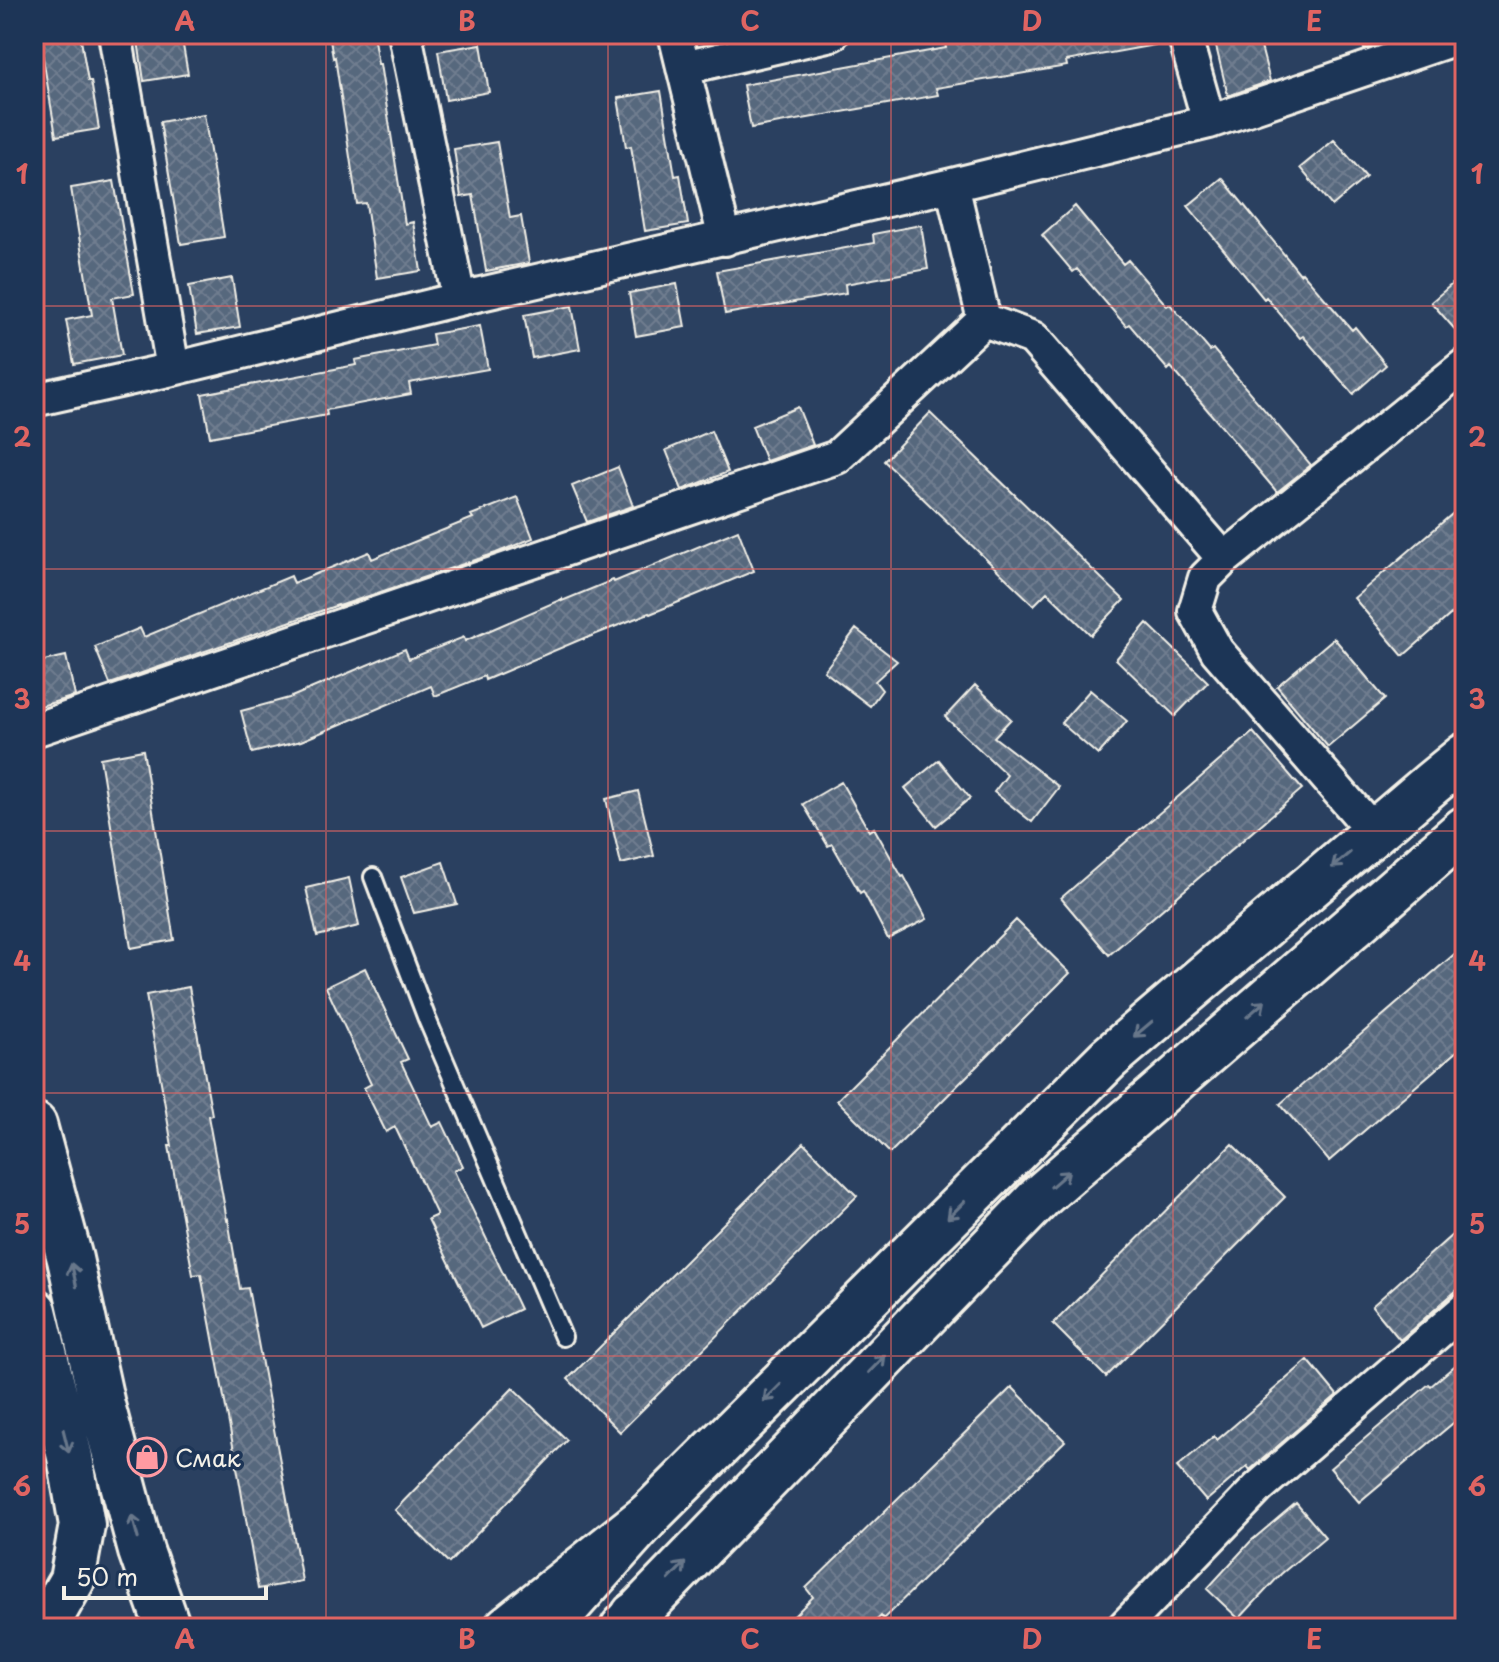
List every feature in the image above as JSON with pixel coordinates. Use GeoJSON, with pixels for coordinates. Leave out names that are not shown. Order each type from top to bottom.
{"type":"FeatureCollection","features":[{"type":"Feature","properties":{"kind":"main road"},"geometry":{"type":"LineString","coordinates":[[548,1628],[648,1516],[1109,1058],[1465,756]]}},
{"type":"Feature","properties":{"kind":"main road"},"geometry":{"type":"LineString","coordinates":[[629,1624],[1042,1195],[1465,829]]}},
{"type":"Feature","properties":{"kind":"main road"},"geometry":{"type":"LineString","coordinates":[[34,1125],[70,1259],[102,1405],[137,1536],[168,1628]]}},
{"type":"Feature","properties":{"kind":"main road"},"geometry":{"type":"LineString","coordinates":[[34,1311],[70,1457],[82,1525],[72,1580],[56,1608],[34,1621]]}},
{"type":"Feature","properties":{"kind":"main road"},"geometry":{"type":"LineString","coordinates":[[507,1628],[648,1516]]}},
{"type":"Feature","properties":{"kind":"street"},"geometry":{"type":"LineString","coordinates":[[115,34],[173,369]]}},
{"type":"Feature","properties":{"kind":"street"},"geometry":{"type":"LineString","coordinates":[[405,34],[459,299]]}},
{"type":"Feature","properties":{"kind":"street"},"geometry":{"type":"LineString","coordinates":[[675,34],[725,239]]}},
{"type":"Feature","properties":{"kind":"street"},"geometry":{"type":"LineString","coordinates":[[683,68],[832,34]]}},
{"type":"Feature","properties":{"kind":"street"},"geometry":{"type":"LineString","coordinates":[[1184,34],[1209,122]]}},
{"type":"Feature","properties":{"kind":"street"},"geometry":{"type":"LineString","coordinates":[[34,400],[725,239],[1209,122],[1427,41],[1465,35]]}},
{"type":"Feature","properties":{"kind":"street"},"geometry":{"type":"LineString","coordinates":[[952,185],[984,320]]}},
{"type":"Feature","properties":{"kind":"street"},"geometry":{"type":"LineString","coordinates":[[984,320],[1033,338],[1224,559]]}},
{"type":"Feature","properties":{"kind":"street"},"geometry":{"type":"LineString","coordinates":[[34,730],[837,457],[984,320]]}},
{"type":"Feature","properties":{"kind":"street"},"geometry":{"type":"LineString","coordinates":[[1374,832],[1217,651],[1195,611],[1205,578],[1224,559],[1465,365]]}},
{"type":"Feature","properties":{"kind":"street"},"geometry":{"type":"LineString","coordinates":[[1123,1628],[1258,1488],[1465,1309]]}},
{"type":"Feature","properties":{"kind":"lane"},"geometry":{"type":"LineString","coordinates":[[373,877],[427,1019],[563,1337]]}},
{"type":"Feature","properties":{"kind":"building"},"geometry":{"type":"Polygon","coordinates":[[[39,34],[80,34],[99,129],[56,136],[39,34]]]}},
{"type":"Feature","properties":{"kind":"building"},"geometry":{"type":"Polygon","coordinates":[[[137,34],[181,34],[188,74],[144,81],[137,34]]]}},
{"type":"Feature","properties":{"kind":"building"},"geometry":{"type":"Polygon","coordinates":[[[329,34],[373,34],[405,224],[413,222],[421,271],[377,278],[366,203],[357,204],[329,34]]]}},
{"type":"Feature","properties":{"kind":"building"},"geometry":{"type":"Polygon","coordinates":[[[988,34],[1154,34],[1155,45],[1066,61],[1067,66],[936,88],[938,95],[751,128],[743,85],[946,48],[945,42],[988,34]]]}},
{"type":"Feature","properties":{"kind":"building"},"geometry":{"type":"Polygon","coordinates":[[[1213,34],[1252,34],[1254,44],[1260,43],[1270,81],[1228,96],[1213,34]]]}},
{"type":"Feature","properties":{"kind":"building"},"geometry":{"type":"Polygon","coordinates":[[[1361,34],[1409,34],[1364,49],[1361,34]]]}},
{"type":"Feature","properties":{"kind":"building"},"geometry":{"type":"Polygon","coordinates":[[[481,44],[489,92],[446,100],[438,51],[481,44]]]}},
{"type":"Feature","properties":{"kind":"building"},"geometry":{"type":"Polygon","coordinates":[[[661,91],[675,176],[680,175],[688,224],[645,231],[631,146],[626,147],[618,98],[661,91]]]}},
{"type":"Feature","properties":{"kind":"building"},"geometry":{"type":"Polygon","coordinates":[[[204,114],[224,237],[181,244],[160,122],[204,114]]]}},
{"type":"Feature","properties":{"kind":"building"},"geometry":{"type":"Polygon","coordinates":[[[1334,140],[1366,177],[1332,206],[1300,168],[1334,140]]]}},
{"type":"Feature","properties":{"kind":"building"},"geometry":{"type":"Polygon","coordinates":[[[497,142],[510,218],[521,216],[529,263],[486,271],[473,195],[461,197],[454,149],[497,142]]]}},
{"type":"Feature","properties":{"kind":"building"},"geometry":{"type":"Polygon","coordinates":[[[1222,178],[1300,274],[1302,272],[1352,330],[1355,327],[1386,365],[1353,394],[1303,336],[1300,338],[1266,297],[1264,299],[1188,206],[1222,178]]]}},
{"type":"Feature","properties":{"kind":"building"},"geometry":{"type":"Polygon","coordinates":[[[114,181],[134,294],[112,298],[122,355],[74,364],[66,320],[92,315],[71,188],[114,181]]]}},
{"type":"Feature","properties":{"kind":"building"},"geometry":{"type":"Polygon","coordinates":[[[1075,206],[1123,264],[1128,260],[1167,306],[1170,304],[1210,351],[1213,349],[1311,465],[1277,492],[1171,367],[1168,370],[1077,269],[1073,272],[1042,235],[1075,206]]]}},
{"type":"Feature","properties":{"kind":"building"},"geometry":{"type":"Polygon","coordinates":[[[921,225],[928,269],[845,284],[846,293],[725,314],[717,271],[874,243],[873,234],[921,225]]]}},
{"type":"Feature","properties":{"kind":"building"},"geometry":{"type":"Polygon","coordinates":[[[1465,273],[1465,341],[1431,302],[1465,273]]]}},
{"type":"Feature","properties":{"kind":"building"},"geometry":{"type":"Polygon","coordinates":[[[232,278],[240,327],[197,334],[189,286],[232,278]]]}},
{"type":"Feature","properties":{"kind":"building"},"geometry":{"type":"Polygon","coordinates":[[[677,284],[685,327],[636,336],[629,293],[677,284]]]}},
{"type":"Feature","properties":{"kind":"building"},"geometry":{"type":"Polygon","coordinates":[[[572,306],[580,349],[532,358],[524,315],[572,306]]]}},
{"type":"Feature","properties":{"kind":"building"},"geometry":{"type":"Polygon","coordinates":[[[480,326],[488,369],[409,383],[411,394],[326,410],[327,415],[210,437],[202,394],[356,365],[355,360],[434,345],[432,334],[480,326]]]}},
{"type":"Feature","properties":{"kind":"building"},"geometry":{"type":"Polygon","coordinates":[[[798,407],[813,445],[766,461],[752,426],[798,407]]]}},
{"type":"Feature","properties":{"kind":"building"},"geometry":{"type":"Polygon","coordinates":[[[930,413],[1124,600],[1091,635],[1047,592],[1034,605],[884,461],[930,413]]]}},
{"type":"Feature","properties":{"kind":"building"},"geometry":{"type":"Polygon","coordinates":[[[711,431],[728,472],[682,490],[666,450],[711,431]]]}},
{"type":"Feature","properties":{"kind":"building"},"geometry":{"type":"Polygon","coordinates":[[[618,467],[633,506],[587,522],[572,486],[618,467]]]}},
{"type":"Feature","properties":{"kind":"building"},"geometry":{"type":"Polygon","coordinates":[[[517,497],[533,538],[110,684],[95,647],[140,628],[144,637],[291,576],[294,583],[369,552],[372,559],[517,497]]]}},
{"type":"Feature","properties":{"kind":"building"},"geometry":{"type":"Polygon","coordinates":[[[1465,503],[1465,602],[1403,656],[1354,598],[1465,503]]]}},
{"type":"Feature","properties":{"kind":"building"},"geometry":{"type":"Polygon","coordinates":[[[738,530],[754,571],[485,680],[484,676],[435,696],[431,686],[301,741],[252,753],[241,711],[289,698],[405,649],[409,659],[464,637],[465,641],[738,530]]]}},
{"type":"Feature","properties":{"kind":"building"},"geometry":{"type":"Polygon","coordinates":[[[1147,623],[1208,682],[1175,716],[1116,659],[1147,623]]]}},
{"type":"Feature","properties":{"kind":"building"},"geometry":{"type":"Polygon","coordinates":[[[856,629],[897,661],[875,681],[882,690],[870,706],[824,671],[856,629]]]}},
{"type":"Feature","properties":{"kind":"building"},"geometry":{"type":"Polygon","coordinates":[[[1334,638],[1385,699],[1328,747],[1277,686],[1334,638]]]}},
{"type":"Feature","properties":{"kind":"building"},"geometry":{"type":"Polygon","coordinates":[[[66,656],[75,696],[34,708],[34,663],[66,656]]]}},
{"type":"Feature","properties":{"kind":"building"},"geometry":{"type":"Polygon","coordinates":[[[975,685],[1011,719],[994,737],[1059,787],[1032,822],[994,792],[1007,775],[945,717],[975,685]]]}},
{"type":"Feature","properties":{"kind":"building"},"geometry":{"type":"Polygon","coordinates":[[[1090,690],[1127,721],[1098,755],[1061,723],[1090,690]]]}},
{"type":"Feature","properties":{"kind":"building"},"geometry":{"type":"Polygon","coordinates":[[[1253,732],[1302,789],[1109,955],[1061,898],[1253,732]]]}},
{"type":"Feature","properties":{"kind":"building"},"geometry":{"type":"Polygon","coordinates":[[[143,750],[174,940],[131,948],[100,758],[143,750]]]}},
{"type":"Feature","properties":{"kind":"building"},"geometry":{"type":"Polygon","coordinates":[[[939,760],[970,798],[936,826],[905,788],[939,760]]]}},
{"type":"Feature","properties":{"kind":"building"},"geometry":{"type":"Polygon","coordinates":[[[841,782],[869,831],[874,828],[927,919],[888,939],[863,891],[860,893],[832,844],[828,846],[803,804],[841,782]]]}},
{"type":"Feature","properties":{"kind":"building"},"geometry":{"type":"Polygon","coordinates":[[[638,791],[654,856],[621,864],[606,799],[638,791]]]}},
{"type":"Feature","properties":{"kind":"building"},"geometry":{"type":"Polygon","coordinates":[[[443,862],[457,904],[414,913],[401,877],[443,862]]]}},
{"type":"Feature","properties":{"kind":"building"},"geometry":{"type":"Polygon","coordinates":[[[349,878],[359,926],[317,936],[306,888],[349,878]]]}},
{"type":"Feature","properties":{"kind":"building"},"geometry":{"type":"Polygon","coordinates":[[[1016,920],[1070,973],[890,1153],[837,1100],[1016,920]]]}},
{"type":"Feature","properties":{"kind":"building"},"geometry":{"type":"Polygon","coordinates":[[[1465,945],[1465,1044],[1329,1161],[1280,1104],[1465,945]]]}},
{"type":"Feature","properties":{"kind":"building"},"geometry":{"type":"Polygon","coordinates":[[[365,968],[408,1059],[401,1062],[432,1127],[442,1122],[463,1166],[454,1171],[520,1309],[481,1328],[428,1219],[437,1215],[395,1127],[386,1132],[364,1088],[371,1084],[326,987],[365,968]]]}},
{"type":"Feature","properties":{"kind":"building"},"geometry":{"type":"Polygon","coordinates":[[[189,987],[212,1115],[208,1116],[240,1289],[248,1288],[302,1581],[258,1589],[201,1274],[193,1275],[146,995],[189,987]]]}},
{"type":"Feature","properties":{"kind":"building"},"geometry":{"type":"Polygon","coordinates":[[[804,1143],[857,1196],[620,1432],[568,1379],[804,1143]]]}},
{"type":"Feature","properties":{"kind":"building"},"geometry":{"type":"Polygon","coordinates":[[[1232,1144],[1285,1197],[1106,1377],[1053,1324],[1232,1144]]]}},
{"type":"Feature","properties":{"kind":"building"},"geometry":{"type":"Polygon","coordinates":[[[1452,1235],[1465,1250],[1465,1283],[1400,1340],[1372,1306],[1452,1235]]]}},
{"type":"Feature","properties":{"kind":"building"},"geometry":{"type":"Polygon","coordinates":[[[1465,1357],[1465,1413],[1359,1502],[1330,1468],[1465,1357]]]}},
{"type":"Feature","properties":{"kind":"building"},"geometry":{"type":"Polygon","coordinates":[[[1308,1360],[1337,1395],[1250,1470],[1247,1466],[1206,1501],[1177,1467],[1214,1436],[1217,1440],[1308,1360]]]}},
{"type":"Feature","properties":{"kind":"building"},"geometry":{"type":"Polygon","coordinates":[[[1012,1387],[1065,1441],[883,1619],[881,1616],[869,1628],[782,1628],[813,1597],[806,1588],[1012,1387]]]}},
{"type":"Feature","properties":{"kind":"building"},"geometry":{"type":"Polygon","coordinates":[[[513,1388],[567,1440],[449,1563],[395,1510],[513,1388]]]}},
{"type":"Feature","properties":{"kind":"building"},"geometry":{"type":"Polygon","coordinates":[[[1296,1503],[1325,1537],[1281,1574],[1239,1619],[1207,1589],[1251,1541],[1296,1503]]]}},
{"type":"Feature","properties":{"kind":"place","name":"Смак"},"geometry":{"type":"Point","coordinates":[147,1457]}}]}
